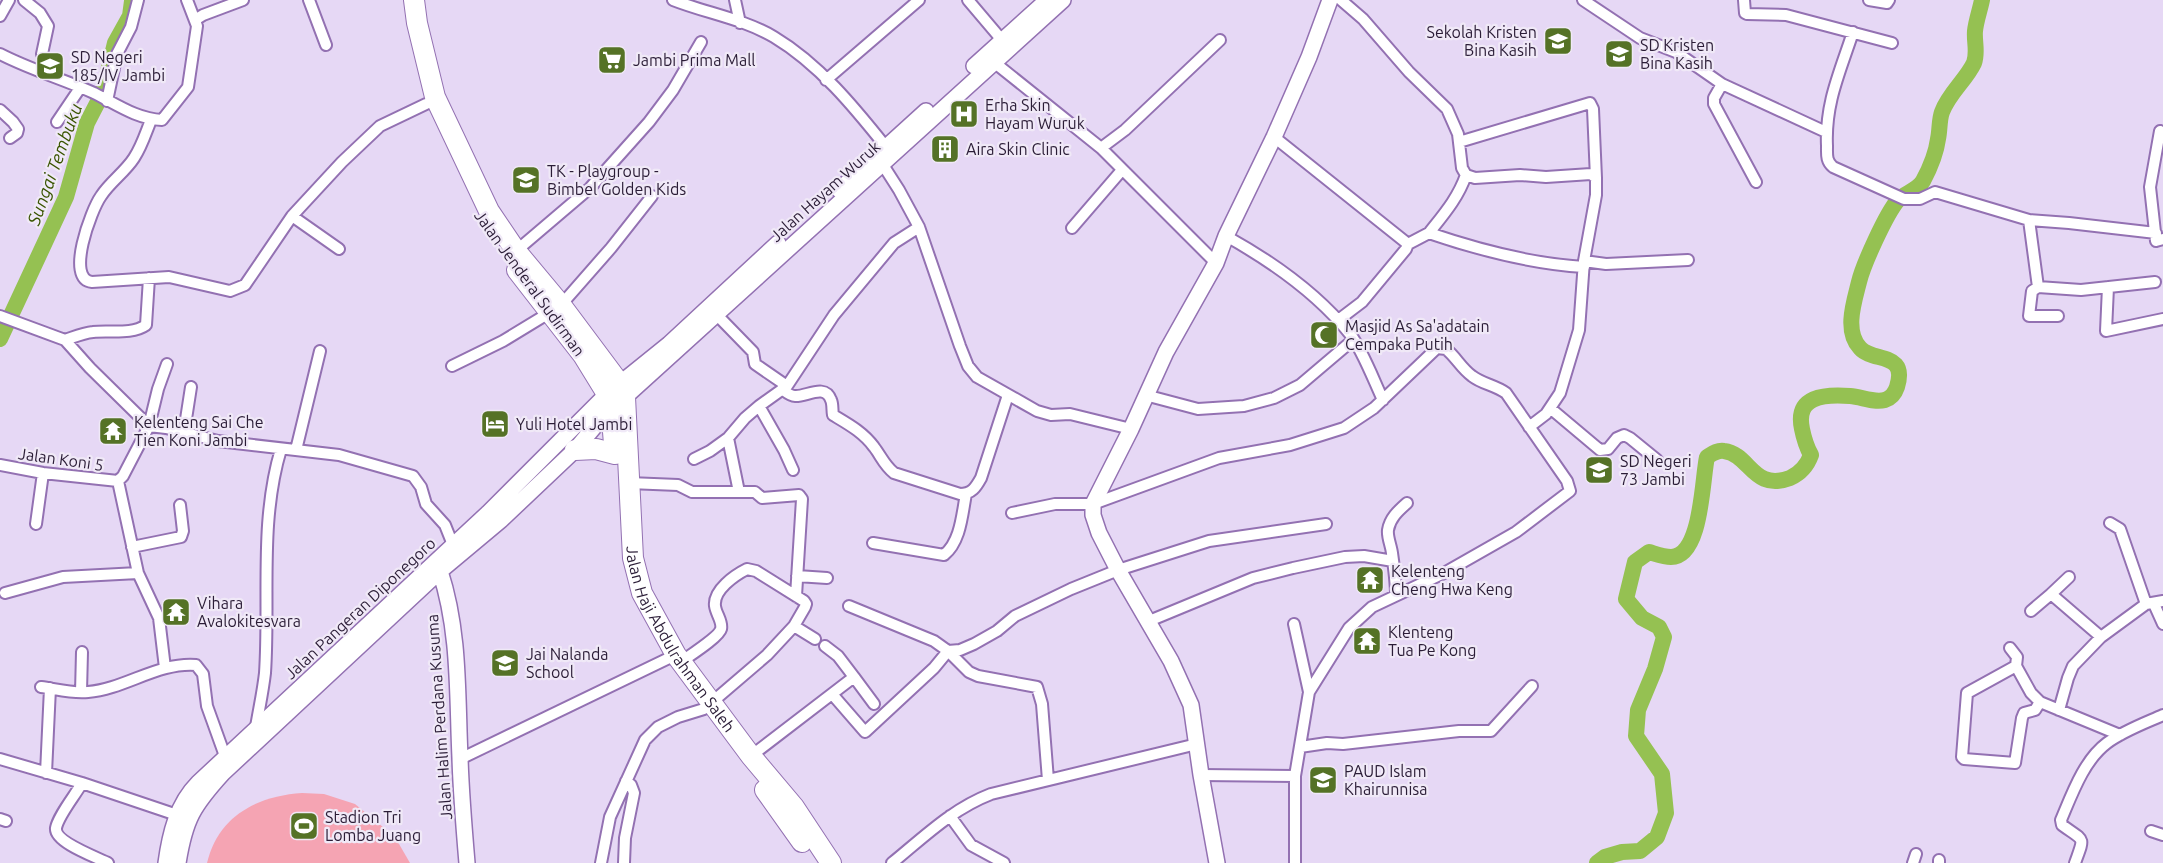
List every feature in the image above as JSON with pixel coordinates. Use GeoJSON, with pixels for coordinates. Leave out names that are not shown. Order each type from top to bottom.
{"type":"FeatureCollection","features":[{"type":"Feature","properties":{"kind":"highway","name":"Jalan Jenderal Sudirman"},"geometry":{"type":"LineString","coordinates":[[402,0],[408,37],[426,104],[489,211],[616,395]]}},
{"type":"Feature","properties":{"kind":"highway","name":"Jalan Jenderal Sudirman"},"geometry":{"type":"LineString","coordinates":[[414,0],[417,23],[435,97],[454,154],[462,187],[483,221],[555,309]]}},
{"type":"Feature","properties":{"kind":"highway","name":"Jalan Haji Abdulrahman Saleh"},"geometry":{"type":"LineString","coordinates":[[616,395],[615,454],[623,562],[627,581],[640,616],[707,706],[817,863]]}},
{"type":"Feature","properties":{"kind":"highway","name":"Jalan Haji Abdulrahman Saleh"},"geometry":{"type":"LineString","coordinates":[[616,395],[629,483],[636,577],[674,661]]}},
{"type":"Feature","properties":{"kind":"highway"},"geometry":{"type":"LineString","coordinates":[[574,450],[596,449],[615,454]]}},
{"type":"Feature","properties":{"kind":"highway","name":"Jalan Haji Abdulrahman Saleh"},"geometry":{"type":"LineString","coordinates":[[707,706],[794,807],[831,863]]}},
{"type":"Feature","properties":{"kind":"main road","name":"Jalan Hayam Wuruk"},"geometry":{"type":"LineString","coordinates":[[1006,44],[1048,0]]}},
{"type":"Feature","properties":{"kind":"main road","name":"Jalan Hayam Wuruk"},"geometry":{"type":"LineString","coordinates":[[616,395],[804,219],[1006,44],[1063,0]]}},
{"type":"Feature","properties":{"kind":"main road"},"geometry":{"type":"LineString","coordinates":[[1217,863],[1191,705],[1171,661],[1099,533],[1093,515],[1093,504],[1166,352],[1216,263],[1226,236],[1309,57],[1330,0]]}},
{"type":"Feature","properties":{"kind":"main road","name":"Jalan Hayam Wuruk"},"geometry":{"type":"LineString","coordinates":[[616,395],[717,315],[813,225],[883,165],[990,58]]}},
{"type":"Feature","properties":{"kind":"main road","name":"Jalan Pangeran Diponegoro"},"geometry":{"type":"LineString","coordinates":[[166,863],[168,845],[177,815],[191,789],[256,727],[309,687],[501,520],[574,450],[616,395]]}},
{"type":"Feature","properties":{"kind":"main road","name":"Jalan Pangeran Diponegoro"},"geometry":{"type":"LineString","coordinates":[[178,863],[188,817],[201,797],[223,773],[453,545],[616,395]]}},
{"type":"Feature","properties":{"kind":"main road","name":"Jalan Halim Perdana Kusuma"},"geometry":{"type":"LineString","coordinates":[[440,571],[449,602],[455,643],[467,863]]}},
{"type":"Feature","properties":{"kind":"street"},"geometry":{"type":"LineString","coordinates":[[0,16],[9,0]]}},
{"type":"Feature","properties":{"kind":"street"},"geometry":{"type":"LineString","coordinates":[[24,0],[40,13],[48,26],[42,54]]}},
{"type":"Feature","properties":{"kind":"street"},"geometry":{"type":"LineString","coordinates":[[101,97],[117,54],[131,27],[138,0]]}},
{"type":"Feature","properties":{"kind":"street"},"geometry":{"type":"LineString","coordinates":[[0,54],[28,68],[101,97],[128,111],[151,120],[162,120],[188,87],[197,26],[187,0]]}},
{"type":"Feature","properties":{"kind":"street"},"geometry":{"type":"LineString","coordinates":[[195,20],[243,0]]}},
{"type":"Feature","properties":{"kind":"street"},"geometry":{"type":"LineString","coordinates":[[309,0],[327,45]]}},
{"type":"Feature","properties":{"kind":"street"},"geometry":{"type":"LineString","coordinates":[[673,0],[773,36],[826,80],[855,108],[886,147]]}},
{"type":"Feature","properties":{"kind":"street"},"geometry":{"type":"LineString","coordinates":[[735,0],[740,23]]}},
{"type":"Feature","properties":{"kind":"street"},"geometry":{"type":"LineString","coordinates":[[826,80],[919,0]]}},
{"type":"Feature","properties":{"kind":"street"},"geometry":{"type":"LineString","coordinates":[[968,0],[1006,44]]}},
{"type":"Feature","properties":{"kind":"street"},"geometry":{"type":"LineString","coordinates":[[1341,0],[1363,20],[1409,72],[1447,109],[1458,134],[1462,168],[1466,175],[1546,177],[1591,174],[1596,178]]}},
{"type":"Feature","properties":{"kind":"street"},"geometry":{"type":"LineString","coordinates":[[1583,0],[1640,38],[1676,52],[1722,84],[1826,132]]}},
{"type":"Feature","properties":{"kind":"street"},"geometry":{"type":"LineString","coordinates":[[1744,0],[1747,14],[1786,15],[1892,43]]}},
{"type":"Feature","properties":{"kind":"street"},"geometry":{"type":"LineString","coordinates":[[1869,0],[1887,3],[1889,0]]}},
{"type":"Feature","properties":{"kind":"street"},"geometry":{"type":"LineString","coordinates":[[1853,32],[1834,85],[1826,132],[1827,159],[1830,165],[1904,199],[1920,199],[1935,192],[2030,220],[2069,222],[2159,236],[2150,187],[2159,159],[2160,131]]}},
{"type":"Feature","properties":{"kind":"street"},"geometry":{"type":"LineString","coordinates":[[1101,148],[1125,130],[1220,40]]}},
{"type":"Feature","properties":{"kind":"street"},"geometry":{"type":"LineString","coordinates":[[516,251],[590,188],[650,123],[673,90],[701,42]]}},
{"type":"Feature","properties":{"kind":"street"},"geometry":{"type":"LineString","coordinates":[[990,58],[1101,148],[1216,263]]}},
{"type":"Feature","properties":{"kind":"street"},"geometry":{"type":"LineString","coordinates":[[1722,84],[1714,98],[1714,104],[1756,182]]}},
{"type":"Feature","properties":{"kind":"street"},"geometry":{"type":"LineString","coordinates":[[57,122],[80,88]]}},
{"type":"Feature","properties":{"kind":"street"},"geometry":{"type":"LineString","coordinates":[[1459,142],[1590,103],[1593,109],[1596,195],[1584,264],[1579,330],[1560,393],[1546,414],[1529,427]]}},
{"type":"Feature","properties":{"kind":"street"},"geometry":{"type":"LineString","coordinates":[[151,120],[138,152],[128,168],[100,196],[84,234],[80,262],[82,278],[88,282],[169,277],[230,291],[238,289],[252,276],[292,216],[318,186],[380,126],[426,104]]}},
{"type":"Feature","properties":{"kind":"street"},"geometry":{"type":"LineString","coordinates":[[0,110],[18,129],[17,133],[10,138]]}},
{"type":"Feature","properties":{"kind":"street"},"geometry":{"type":"LineString","coordinates":[[1274,136],[1408,244]]}},
{"type":"Feature","properties":{"kind":"street"},"geometry":{"type":"LineString","coordinates":[[883,165],[900,190],[919,227],[968,366],[977,377],[1037,411],[1070,414],[1131,429]]}},
{"type":"Feature","properties":{"kind":"street"},"geometry":{"type":"LineString","coordinates":[[1072,228],[1122,170]]}},
{"type":"Feature","properties":{"kind":"street"},"geometry":{"type":"LineString","coordinates":[[1337,321],[1362,302],[1407,249],[1408,244],[1429,233],[1460,193],[1466,175]]}},
{"type":"Feature","properties":{"kind":"street"},"geometry":{"type":"LineString","coordinates":[[452,366],[503,341],[555,309],[611,248],[652,195]]}},
{"type":"Feature","properties":{"kind":"street"},"geometry":{"type":"LineString","coordinates":[[292,216],[339,249]]}},
{"type":"Feature","properties":{"kind":"street"},"geometry":{"type":"LineString","coordinates":[[2030,220],[2038,287]]}},
{"type":"Feature","properties":{"kind":"street"},"geometry":{"type":"LineString","coordinates":[[694,459],[728,438],[744,418],[784,388],[834,315],[865,276],[894,243],[919,227]]}},
{"type":"Feature","properties":{"kind":"street"},"geometry":{"type":"LineString","coordinates":[[1429,233],[1473,247],[1563,266],[1688,260]]}},
{"type":"Feature","properties":{"kind":"street"},"geometry":{"type":"LineString","coordinates":[[1226,236],[1252,251],[1296,283],[1337,321],[1353,340],[1383,400]]}},
{"type":"Feature","properties":{"kind":"street"},"geometry":{"type":"LineString","coordinates":[[65,340],[86,333],[133,330],[146,325],[149,278]]}},
{"type":"Feature","properties":{"kind":"street"},"geometry":{"type":"LineString","coordinates":[[2058,316],[2029,316],[2032,291],[2038,287],[2081,290],[2155,282]]}},
{"type":"Feature","properties":{"kind":"street"},"geometry":{"type":"LineString","coordinates":[[2108,287],[2106,331],[2163,319]]}},
{"type":"Feature","properties":{"kind":"street"},"geometry":{"type":"LineString","coordinates":[[717,315],[753,352],[755,364],[793,396],[816,391],[829,396],[833,415],[856,428],[874,446],[886,467],[894,473],[960,494],[974,490],[981,478],[1008,395]]}},
{"type":"Feature","properties":{"kind":"street"},"geometry":{"type":"LineString","coordinates":[[0,316],[65,340],[149,426],[218,441],[339,455],[413,476],[421,487],[426,504],[445,525],[453,545]]}},
{"type":"Feature","properties":{"kind":"street"},"geometry":{"type":"LineString","coordinates":[[1145,395],[1198,409],[1244,406],[1275,398],[1300,385],[1353,340]]}},
{"type":"Feature","properties":{"kind":"street"},"geometry":{"type":"LineString","coordinates":[[1012,513],[1055,504],[1093,504],[1219,458],[1290,445],[1344,428],[1383,400],[1437,348],[1450,352],[1463,370],[1475,379],[1506,393],[1569,486],[1569,494],[1516,532],[1443,573],[1372,607],[1349,628],[1309,692]]}},
{"type":"Feature","properties":{"kind":"street"},"geometry":{"type":"LineString","coordinates":[[296,450],[320,351]]}},
{"type":"Feature","properties":{"kind":"street"},"geometry":{"type":"LineString","coordinates":[[165,668],[159,618],[138,573],[118,481],[123,476],[149,426],[167,364]]}},
{"type":"Feature","properties":{"kind":"street"},"geometry":{"type":"LineString","coordinates":[[184,432],[191,387]]}},
{"type":"Feature","properties":{"kind":"street"},"geometry":{"type":"LineString","coordinates":[[759,406],[793,470]]}},
{"type":"Feature","properties":{"kind":"street"},"geometry":{"type":"LineString","coordinates":[[1550,408],[1600,450],[1608,449],[1617,438],[1624,435],[1657,460]]}},
{"type":"Feature","properties":{"kind":"street"},"geometry":{"type":"LineString","coordinates":[[728,438],[739,492]]}},
{"type":"Feature","properties":{"kind":"street"},"geometry":{"type":"LineString","coordinates":[[256,727],[265,671],[266,571],[271,495],[273,475],[281,449]]}},
{"type":"Feature","properties":{"kind":"street","name":"Jalan Koni 5"},"geometry":{"type":"LineString","coordinates":[[0,465],[43,473],[118,481]]}},
{"type":"Feature","properties":{"kind":"street"},"geometry":{"type":"LineString","coordinates":[[36,524],[43,473]]}},
{"type":"Feature","properties":{"kind":"street"},"geometry":{"type":"LineString","coordinates":[[629,483],[678,485],[692,492],[755,492],[762,498],[799,495],[802,499],[796,596]]}},
{"type":"Feature","properties":{"kind":"street"},"geometry":{"type":"LineString","coordinates":[[873,543],[944,555],[955,538],[966,494]]}},
{"type":"Feature","properties":{"kind":"street"},"geometry":{"type":"LineString","coordinates":[[1396,595],[1394,561],[1388,529],[1394,515],[1407,503]]}},
{"type":"Feature","properties":{"kind":"street"},"geometry":{"type":"LineString","coordinates":[[132,547],[181,537],[183,531],[180,505]]}},
{"type":"Feature","properties":{"kind":"street"},"geometry":{"type":"LineString","coordinates":[[2110,523],[2121,529],[2163,624]]}},
{"type":"Feature","properties":{"kind":"street"},"geometry":{"type":"LineString","coordinates":[[832,693],[865,732],[934,668],[948,651],[960,650],[974,644],[997,631],[1015,616],[1071,589],[1118,570],[1209,541],[1326,524]]}},
{"type":"Feature","properties":{"kind":"street"},"geometry":{"type":"LineString","coordinates":[[1149,621],[1253,578],[1293,568],[1345,557],[1364,556],[1394,561]]}},
{"type":"Feature","properties":{"kind":"street"},"geometry":{"type":"LineString","coordinates":[[460,759],[674,661],[719,633],[721,624],[715,608],[716,597],[727,583],[747,569],[756,571],[796,596],[806,604],[794,626],[767,656],[707,706],[658,727],[645,740],[610,817],[601,863]]}},
{"type":"Feature","properties":{"kind":"street"},"geometry":{"type":"LineString","coordinates":[[5,593],[41,581],[63,577],[138,573]]}},
{"type":"Feature","properties":{"kind":"street"},"geometry":{"type":"LineString","coordinates":[[797,576],[827,578]]}},
{"type":"Feature","properties":{"kind":"street"},"geometry":{"type":"LineString","coordinates":[[2031,611],[2069,577]]}},
{"type":"Feature","properties":{"kind":"street"},"geometry":{"type":"LineString","coordinates":[[2051,594],[2101,637]]}},
{"type":"Feature","properties":{"kind":"street"},"geometry":{"type":"LineString","coordinates":[[2059,710],[2073,666],[2101,637],[2154,603]]}},
{"type":"Feature","properties":{"kind":"street"},"geometry":{"type":"LineString","coordinates":[[849,606],[934,641],[969,672],[978,676],[1037,687],[1042,704],[1048,780]]}},
{"type":"Feature","properties":{"kind":"street"},"geometry":{"type":"LineString","coordinates":[[1294,624],[1309,692],[1295,776],[1295,863]]}},
{"type":"Feature","properties":{"kind":"street"},"geometry":{"type":"LineString","coordinates":[[794,626],[815,639]]}},
{"type":"Feature","properties":{"kind":"street"},"geometry":{"type":"LineString","coordinates":[[825,646],[838,656],[874,704]]}},
{"type":"Feature","properties":{"kind":"street"},"geometry":{"type":"LineString","coordinates":[[2010,648],[2017,657],[2016,666],[2031,693],[2040,702],[2120,735]]}},
{"type":"Feature","properties":{"kind":"street"},"geometry":{"type":"LineString","coordinates":[[81,692],[82,652]]}},
{"type":"Feature","properties":{"kind":"street"},"geometry":{"type":"LineString","coordinates":[[46,772],[46,688],[81,692],[103,689],[181,664],[196,665],[200,668],[205,683],[207,706],[225,756]]}},
{"type":"Feature","properties":{"kind":"street"},"geometry":{"type":"LineString","coordinates":[[2016,666],[1967,693],[1964,759],[2015,763],[2024,713],[2035,710],[2040,702]]}},
{"type":"Feature","properties":{"kind":"street"},"geometry":{"type":"LineString","coordinates":[[751,756],[854,677]]}},
{"type":"Feature","properties":{"kind":"street"},"geometry":{"type":"LineString","coordinates":[[1300,747],[1459,731],[1491,731],[1532,686]]}},
{"type":"Feature","properties":{"kind":"street"},"geometry":{"type":"LineString","coordinates":[[2074,863],[2082,842],[2081,838],[2062,825],[2061,820],[2094,755],[2120,735],[2163,715]]}},
{"type":"Feature","properties":{"kind":"street"},"geometry":{"type":"LineString","coordinates":[[892,863],[971,801],[991,794],[1197,744]]}},
{"type":"Feature","properties":{"kind":"street"},"geometry":{"type":"LineString","coordinates":[[0,759],[82,783],[177,815]]}},
{"type":"Feature","properties":{"kind":"street"},"geometry":{"type":"LineString","coordinates":[[1201,775],[1295,776]]}},
{"type":"Feature","properties":{"kind":"street"},"geometry":{"type":"LineString","coordinates":[[624,863],[625,838],[634,793],[626,781]]}},
{"type":"Feature","properties":{"kind":"street"},"geometry":{"type":"LineString","coordinates":[[82,783],[59,821],[57,834],[63,841],[108,863]]}},
{"type":"Feature","properties":{"kind":"street"},"geometry":{"type":"LineString","coordinates":[[950,816],[971,846],[1004,863]]}},
{"type":"Feature","properties":{"kind":"street"},"geometry":{"type":"LineString","coordinates":[[2151,831],[2163,835]]}},
{"type":"Feature","properties":{"kind":"shaded area","name":"Stadion Tri Lomba Juang"},"geometry":{"type":"Polygon","coordinates":[[[302,793],[324,794],[355,804],[395,837],[410,863],[207,863],[220,833],[242,812],[270,799],[302,793]]]}},
{"type":"Feature","properties":{"kind":"waterway"},"geometry":{"type":"LineString","coordinates":[[1597,863],[1605,857],[1622,852],[1640,851],[1657,837],[1666,813],[1662,774],[1636,736],[1638,710],[1655,669],[1664,637],[1659,627],[1642,618],[1626,599],[1635,562],[1649,552],[1671,557],[1681,554],[1689,544],[1699,515],[1707,457],[1724,451],[1740,458],[1753,471],[1768,480],[1778,481],[1790,478],[1803,469],[1811,455],[1804,439],[1801,418],[1807,404],[1814,399],[1831,396],[1850,396],[1881,401],[1889,398],[1895,391],[1899,376],[1898,368],[1888,360],[1866,353],[1855,341],[1851,325],[1855,298],[1861,274],[1887,216],[1898,200],[1923,181],[1937,145],[1942,112],[1974,63],[1976,23],[1982,0]]}},
{"type":"Feature","properties":{"kind":"waterway","name":"Sungai Tembuku"},"geometry":{"type":"LineString","coordinates":[[0,339],[66,197],[87,123],[103,92],[115,43],[130,16],[132,1]]}},
{"type":"Feature","properties":{"kind":"place","name":"Sekolah Kristen Bina Kasih"},"geometry":{"type":"Point","coordinates":[1558,41]}},
{"type":"Feature","properties":{"kind":"place","name":"SD Kristen Bina Kasih"},"geometry":{"type":"Point","coordinates":[1619,54]}},
{"type":"Feature","properties":{"kind":"place","name":"Jambi Prima Mall"},"geometry":{"type":"Point","coordinates":[612,60]}},
{"type":"Feature","properties":{"kind":"place","name":"SD Negeri 185/IV Jambi"},"geometry":{"type":"Point","coordinates":[50,66]}},
{"type":"Feature","properties":{"kind":"place","name":"Erha Skin Hayam Wuruk"},"geometry":{"type":"Point","coordinates":[964,114]}},
{"type":"Feature","properties":{"kind":"place","name":"Aira Skin Clinic"},"geometry":{"type":"Point","coordinates":[945,149]}},
{"type":"Feature","properties":{"kind":"place","name":"TK - Playgroup - Bimbel Golden Kids"},"geometry":{"type":"Point","coordinates":[526,180]}},
{"type":"Feature","properties":{"kind":"place","name":"Masjid As Sa'adatain Cempaka Putih"},"geometry":{"type":"Point","coordinates":[1324,335]}},
{"type":"Feature","properties":{"kind":"place","name":"Yuli Hotel Jambi"},"geometry":{"type":"Point","coordinates":[495,424]}},
{"type":"Feature","properties":{"kind":"place","name":"Kelenteng Sai Che Tien Koni Jambi"},"geometry":{"type":"Point","coordinates":[113,431]}},
{"type":"Feature","properties":{"kind":"place","name":"SD Negeri 73 Jambi"},"geometry":{"type":"Point","coordinates":[1599,470]}},
{"type":"Feature","properties":{"kind":"place","name":"Kelenteng Cheng Hwa Keng"},"geometry":{"type":"Point","coordinates":[1370,580]}},
{"type":"Feature","properties":{"kind":"place","name":"Vihara Avalokitesvara"},"geometry":{"type":"Point","coordinates":[176,612]}},
{"type":"Feature","properties":{"kind":"place","name":"Klenteng Tua Pe Kong"},"geometry":{"type":"Point","coordinates":[1367,641]}},
{"type":"Feature","properties":{"kind":"place","name":"Jai Nalanda School"},"geometry":{"type":"Point","coordinates":[505,663]}},
{"type":"Feature","properties":{"kind":"place","name":"PAUD Islam Khairunnisa"},"geometry":{"type":"Point","coordinates":[1323,780]}},
{"type":"Feature","properties":{"kind":"place","name":"Stadion Tri Lomba Juang"},"geometry":{"type":"Point","coordinates":[304,826]}}]}
